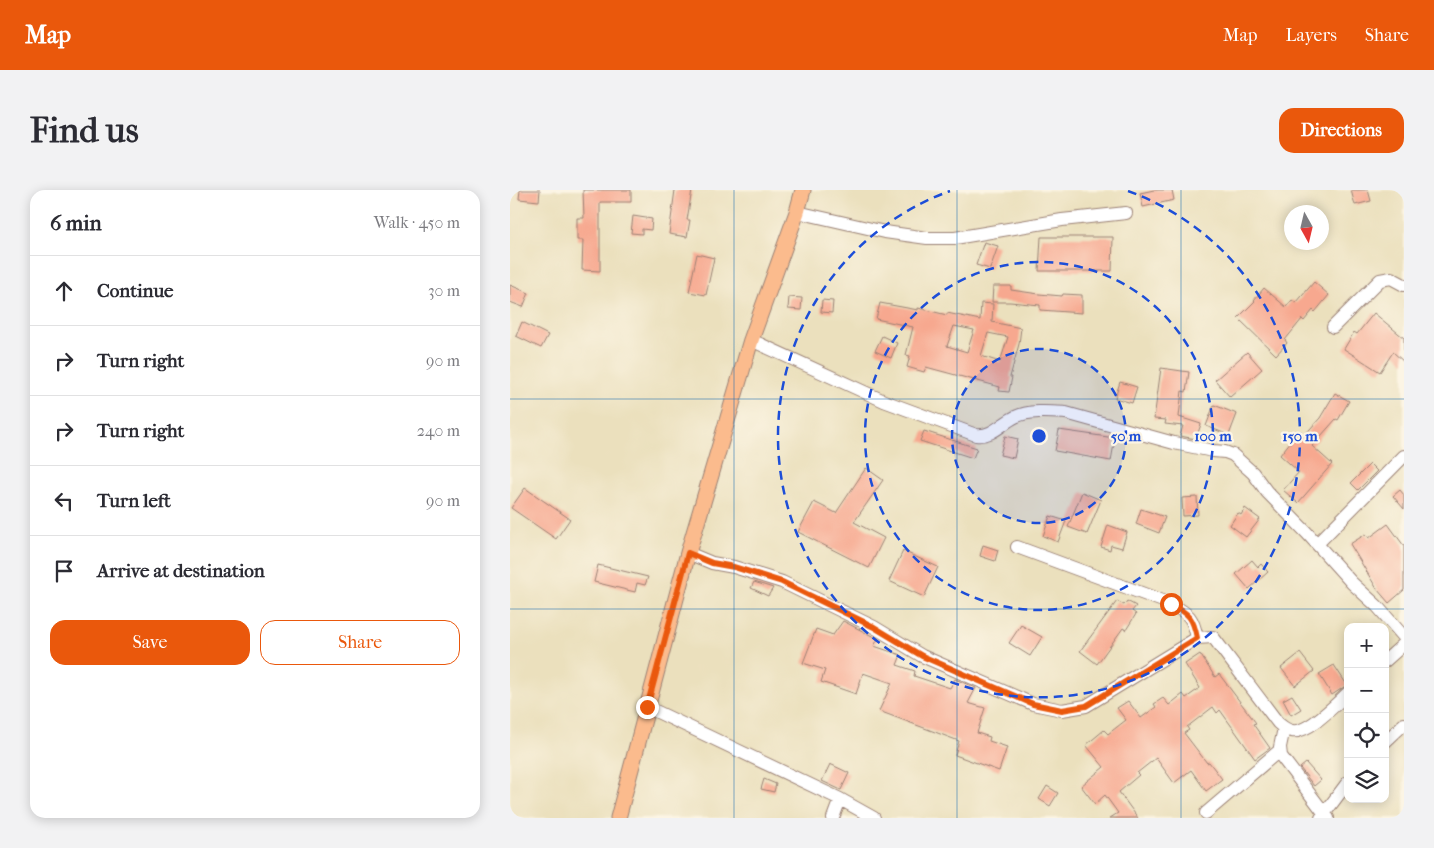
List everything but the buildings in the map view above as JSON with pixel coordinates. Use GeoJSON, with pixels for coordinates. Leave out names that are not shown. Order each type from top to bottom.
{"type":"FeatureCollection","features":[{"type":"Feature","properties":{"kind":"main road"},"geometry":{"type":"LineString","coordinates":[[618,818],[688,553],[751,340],[797,212],[803,190]]}},
{"type":"Feature","properties":{"kind":"street"},"geometry":{"type":"LineString","coordinates":[[797,212],[885,232],[927,238],[955,238],[1062,220],[1126,214]]}},
{"type":"Feature","properties":{"kind":"street"},"geometry":{"type":"LineString","coordinates":[[1333,327],[1380,280],[1391,278],[1404,285]]}},
{"type":"Feature","properties":{"kind":"street"},"geometry":{"type":"LineString","coordinates":[[751,340],[884,401],[976,435],[990,434],[1015,417],[1054,412],[1066,413],[1174,443],[1225,452],[1240,460],[1267,492],[1352,583],[1377,606],[1404,637]]}},
{"type":"Feature","properties":{"kind":"street"},"geometry":{"type":"LineString","coordinates":[[1317,544],[1404,456]]}},
{"type":"Feature","properties":{"kind":"street"},"geometry":{"type":"LineString","coordinates":[[1018,546],[1171,604],[1188,613],[1197,638]]}},
{"type":"Feature","properties":{"kind":"street"},"geometry":{"type":"LineString","coordinates":[[688,553],[712,563],[734,567],[782,582],[874,627],[922,656],[1033,704],[1062,710],[1086,706],[1197,638],[1213,637],[1278,723],[1284,728],[1294,732],[1308,728],[1344,696]]}},
{"type":"Feature","properties":{"kind":"street"},"geometry":{"type":"LineString","coordinates":[[1389,657],[1404,644]]}},
{"type":"Feature","properties":{"kind":"street"},"geometry":{"type":"LineString","coordinates":[[647,707],[840,799],[874,818]]}},
{"type":"Feature","properties":{"kind":"street"},"geometry":{"type":"LineString","coordinates":[[1389,738],[1404,724]]}},
{"type":"Feature","properties":{"kind":"street"},"geometry":{"type":"LineString","coordinates":[[1284,728],[1280,750],[1281,756],[1325,816],[1344,788]]}},
{"type":"Feature","properties":{"kind":"street"},"geometry":{"type":"LineString","coordinates":[[1206,813],[1280,750]]}},
{"type":"Feature","properties":{"kind":"street"},"geometry":{"type":"LineString","coordinates":[[833,818],[840,799]]}},
{"type":"Feature","properties":{"kind":"route"},"geometry":{"type":"LineString","coordinates":[[647,707],[688,553],[712,563],[734,567],[782,582],[874,627],[922,656],[1033,704],[1062,710],[1086,706],[1197,638],[1188,613],[1171,604]]}}]}
